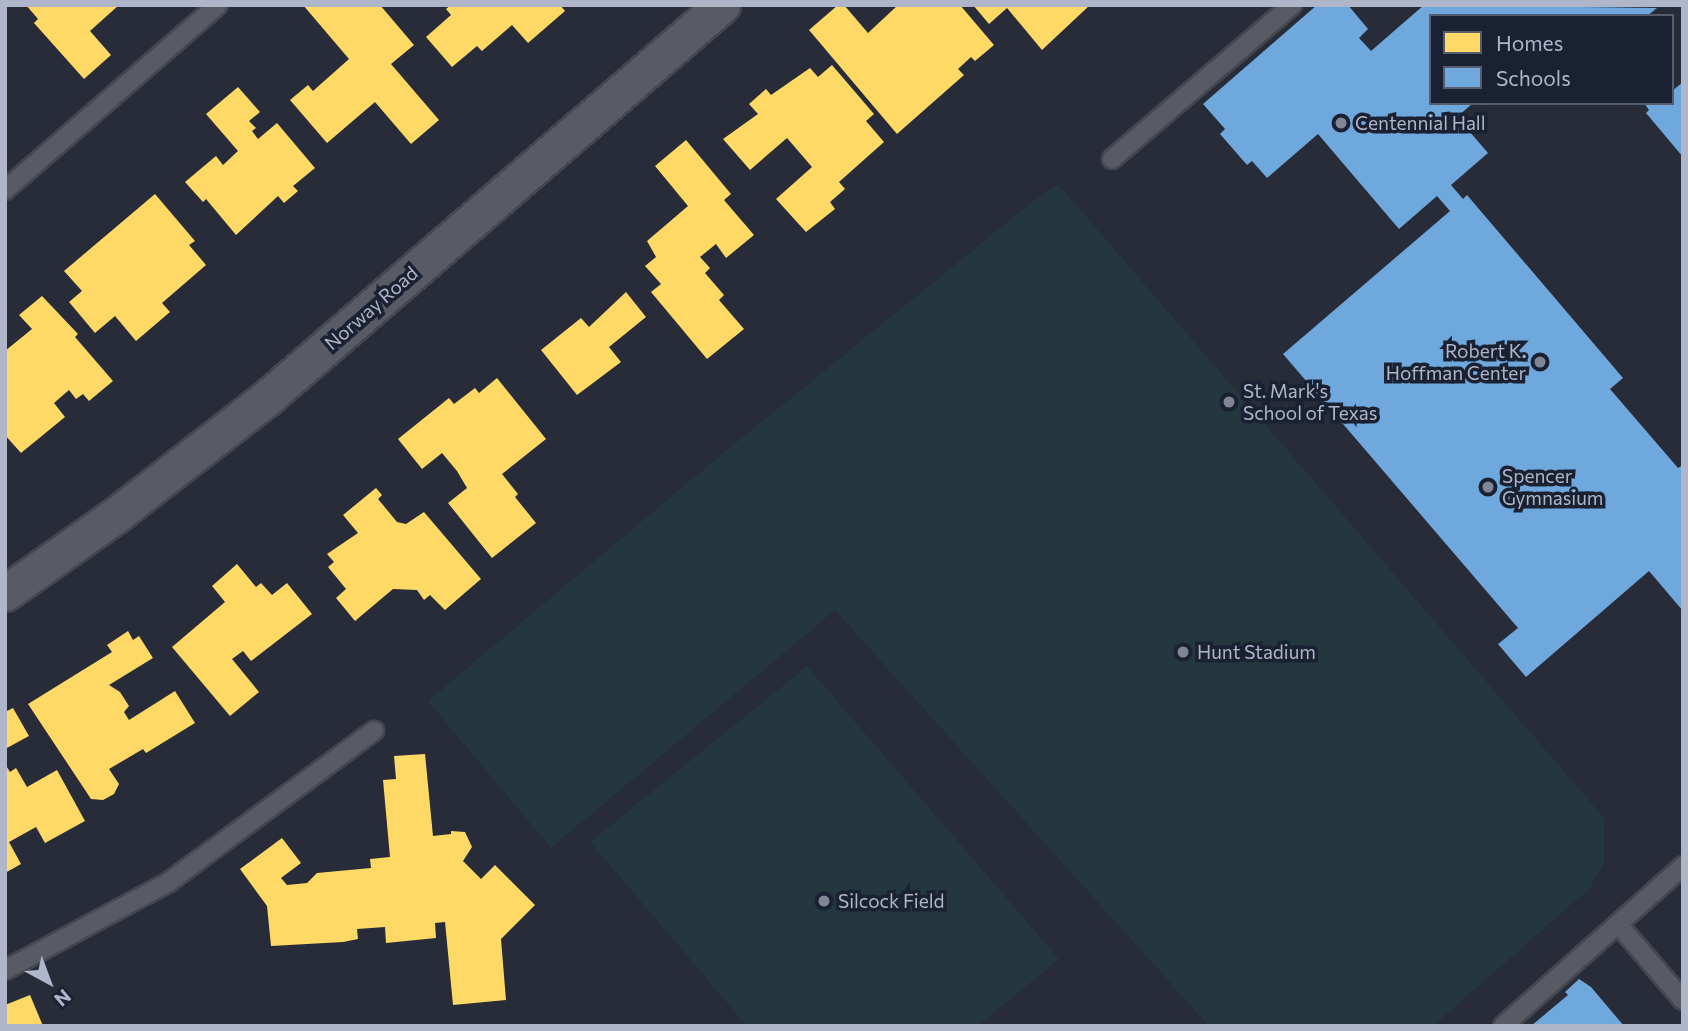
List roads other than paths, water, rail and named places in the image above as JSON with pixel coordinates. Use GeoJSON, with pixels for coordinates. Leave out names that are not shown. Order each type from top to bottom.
{"type":"FeatureCollection","features":[{"type":"Feature","properties":{"kind":"street","name":"Norway Road"},"geometry":{"type":"LineString","coordinates":[[5,593],[116,515],[268,397],[722,5]]}},
{"type":"Feature","properties":{"kind":"lane"},"geometry":{"type":"LineString","coordinates":[[5,190],[218,5]]}},
{"type":"Feature","properties":{"kind":"lane"},"geometry":{"type":"LineString","coordinates":[[1112,159],[1292,5]]}},
{"type":"Feature","properties":{"kind":"lane"},"geometry":{"type":"LineString","coordinates":[[5,970],[169,882],[374,731]]}},
{"type":"Feature","properties":{"kind":"lane"},"geometry":{"type":"LineString","coordinates":[[1503,1026],[1683,866]]}},
{"type":"Feature","properties":{"kind":"lane"},"geometry":{"type":"LineString","coordinates":[[1618,924],[1683,1000]]}},
{"type":"Feature","properties":{"kind":"place","name":"Centennial Hall"},"geometry":{"type":"Point","coordinates":[1341,123]}},
{"type":"Feature","properties":{"kind":"place","name":"Robert K. Hoffman Center"},"geometry":{"type":"Point","coordinates":[1540,362]}},
{"type":"Feature","properties":{"kind":"place","name":"St. Mark's School of Texas"},"geometry":{"type":"Point","coordinates":[1229,402]}},
{"type":"Feature","properties":{"kind":"place","name":"Spencer Gymnasium"},"geometry":{"type":"Point","coordinates":[1488,487]}},
{"type":"Feature","properties":{"kind":"place","name":"Hunt Stadium"},"geometry":{"type":"Point","coordinates":[1183,652]}},
{"type":"Feature","properties":{"kind":"place","name":"Silcock Field"},"geometry":{"type":"Point","coordinates":[824,901]}}]}
